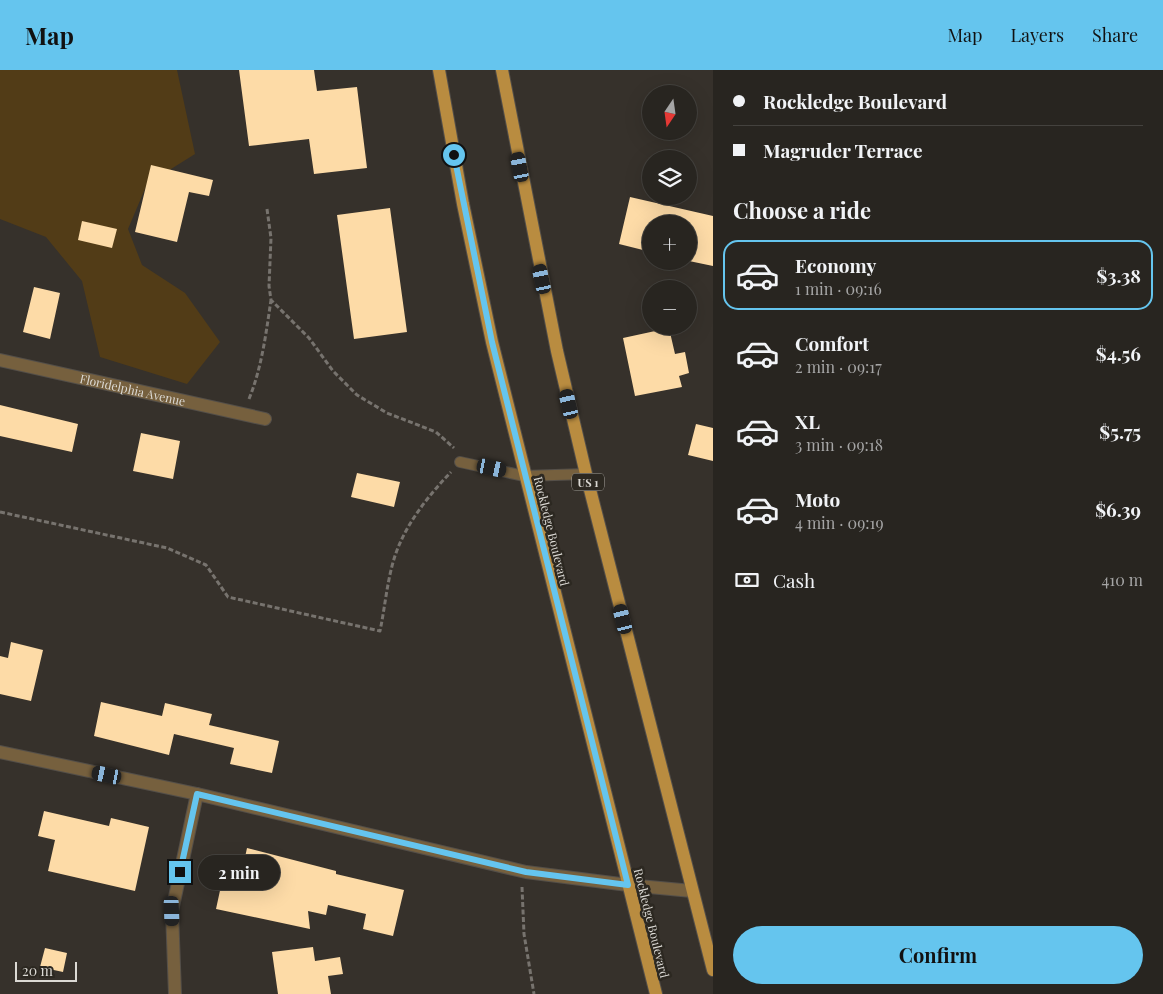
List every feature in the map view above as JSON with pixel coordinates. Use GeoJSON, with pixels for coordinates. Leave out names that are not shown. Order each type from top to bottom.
{"type":"FeatureCollection","features":[{"type":"Feature","properties":{"kind":"main road","name":"Rockledge Boulevard"},"geometry":{"type":"LineString","coordinates":[[439,70],[463,204],[524,476],[656,994]]}},
{"type":"Feature","properties":{"kind":"main road","name":"US 1"},"geometry":{"type":"LineString","coordinates":[[502,70],[557,351],[586,474],[713,969]]}},
{"type":"Feature","properties":{"kind":"street","name":"Floridelphia Avenue"},"geometry":{"type":"LineString","coordinates":[[0,360],[265,419]]}},
{"type":"Feature","properties":{"kind":"street"},"geometry":{"type":"LineString","coordinates":[[0,752],[197,794],[521,871],[692,891]]}},
{"type":"Feature","properties":{"kind":"street"},"geometry":{"type":"LineString","coordinates":[[175,994],[172,911],[197,794]]}},
{"type":"Feature","properties":{"kind":"lane"},"geometry":{"type":"LineString","coordinates":[[460,462],[524,476],[586,474]]}},
{"type":"Feature","properties":{"kind":"path"},"geometry":{"type":"LineString","coordinates":[[243,414],[255,383],[271,300],[269,286],[271,238],[267,209]]}},
{"type":"Feature","properties":{"kind":"path"},"geometry":{"type":"LineString","coordinates":[[0,512],[167,548],[206,565],[228,598],[380,631],[394,558],[407,531],[434,491],[460,462],[454,446],[436,432],[387,413],[357,395],[333,371],[309,338],[271,300]]}},
{"type":"Feature","properties":{"kind":"path"},"geometry":{"type":"LineString","coordinates":[[521,871],[524,934],[534,994]]}},
{"type":"Feature","properties":{"kind":"shaded area"},"geometry":{"type":"Polygon","coordinates":[[[0,70],[177,70],[195,154],[147,184],[128,229],[142,265],[185,293],[220,342],[187,384],[100,357],[82,281],[46,237],[0,219],[0,70]]]}},
{"type":"Feature","properties":{"kind":"building"},"geometry":{"type":"Polygon","coordinates":[[[239,70],[314,70],[317,91],[357,87],[367,168],[314,174],[309,139],[249,146],[239,70]]]}},
{"type":"Feature","properties":{"kind":"building"},"geometry":{"type":"Polygon","coordinates":[[[151,165],[213,180],[209,196],[189,192],[177,242],[135,232],[151,165]]]}},
{"type":"Feature","properties":{"kind":"building"},"geometry":{"type":"Polygon","coordinates":[[[630,197],[642,200],[642,205],[665,205],[713,216],[713,266],[697,263],[697,215],[642,215],[642,250],[619,244],[630,197]]]}},
{"type":"Feature","properties":{"kind":"building"},"geometry":{"type":"Polygon","coordinates":[[[390,208],[407,332],[354,339],[337,215],[390,208]]]}},
{"type":"Feature","properties":{"kind":"building"},"geometry":{"type":"Polygon","coordinates":[[[82,221],[117,229],[112,248],[78,240],[82,221]]]}},
{"type":"Feature","properties":{"kind":"building"},"geometry":{"type":"Polygon","coordinates":[[[34,287],[60,293],[50,339],[23,332],[34,287]]]}},
{"type":"Feature","properties":{"kind":"building"},"geometry":{"type":"Polygon","coordinates":[[[642,334],[671,335],[675,354],[685,352],[689,373],[679,376],[682,387],[635,396],[623,338],[642,334]]]}},
{"type":"Feature","properties":{"kind":"building"},"geometry":{"type":"Polygon","coordinates":[[[0,405],[78,424],[72,452],[0,436],[0,405]]]}},
{"type":"Feature","properties":{"kind":"building"},"geometry":{"type":"Polygon","coordinates":[[[696,424],[713,428],[713,461],[688,455],[696,424]]]}},
{"type":"Feature","properties":{"kind":"building"},"geometry":{"type":"Polygon","coordinates":[[[141,433],[180,441],[173,479],[133,471],[141,433]]]}},
{"type":"Feature","properties":{"kind":"building"},"geometry":{"type":"Polygon","coordinates":[[[357,473],[400,482],[394,507],[351,497],[357,473]]]}},
{"type":"Feature","properties":{"kind":"building"},"geometry":{"type":"Polygon","coordinates":[[[11,642],[43,650],[31,701],[0,694],[0,656],[8,658],[11,642]]]}},
{"type":"Feature","properties":{"kind":"building"},"geometry":{"type":"Polygon","coordinates":[[[101,702],[162,716],[165,703],[212,714],[209,725],[279,741],[272,773],[230,764],[234,748],[174,734],[169,755],[94,736],[101,702]]]}},
{"type":"Feature","properties":{"kind":"building"},"geometry":{"type":"Polygon","coordinates":[[[44,811],[109,826],[111,818],[149,827],[135,891],[48,871],[55,840],[38,836],[44,811]]]}},
{"type":"Feature","properties":{"kind":"building"},"geometry":{"type":"Polygon","coordinates":[[[247,848],[336,871],[336,874],[404,890],[393,936],[363,929],[366,914],[328,905],[326,915],[308,911],[310,929],[216,909],[227,858],[244,862],[247,848]]]}},
{"type":"Feature","properties":{"kind":"building"},"geometry":{"type":"Polygon","coordinates":[[[313,947],[315,961],[340,957],[343,974],[328,976],[331,994],[278,994],[272,952],[313,947]]]}},
{"type":"Feature","properties":{"kind":"building"},"geometry":{"type":"Polygon","coordinates":[[[45,948],[67,953],[63,972],[40,967],[45,948]]]}},
{"type":"Feature","properties":{"kind":"route"},"geometry":{"type":"LineString","coordinates":[[180,872],[197,794],[526,872],[628,885],[524,476],[492,342],[454,155]]}}]}
